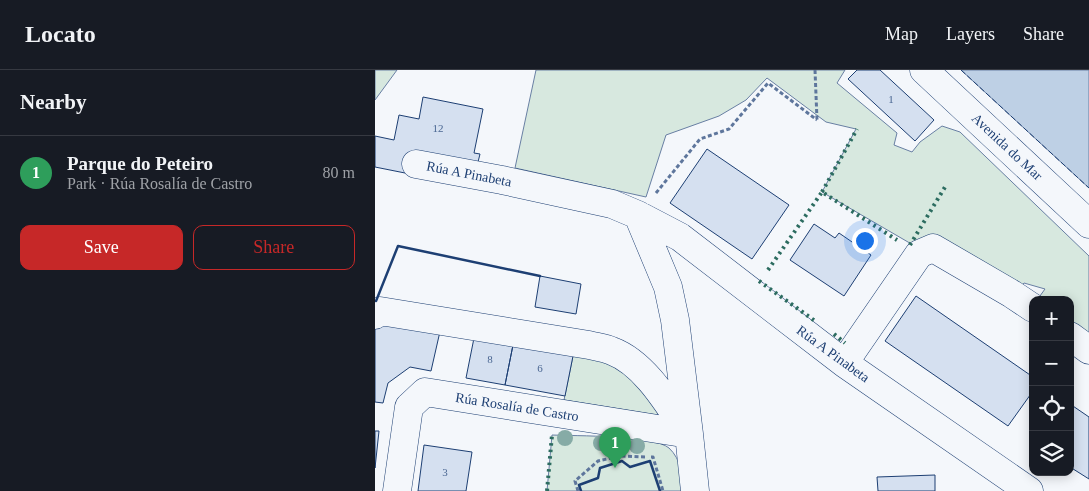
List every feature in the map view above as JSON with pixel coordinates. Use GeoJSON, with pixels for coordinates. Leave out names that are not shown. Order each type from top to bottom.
{"type":"FeatureCollection","features":[{"type":"Feature","properties":{"kind":"street","name":"Avenida do Mar"},"geometry":{"type":"LineString","coordinates":[[925,70],[1089,224]]}},
{"type":"Feature","properties":{"kind":"street","name":"Rúa A Pinabeta"},"geometry":{"type":"LineString","coordinates":[[416,164],[502,180],[612,204],[680,237],[844,363],[1029,491]]}},
{"type":"Feature","properties":{"kind":"street"},"geometry":{"type":"LineString","coordinates":[[638,215],[668,287],[675,320],[695,491]]}},
{"type":"Feature","properties":{"kind":"street"},"geometry":{"type":"LineString","coordinates":[[844,363],[919,254],[933,248],[1029,305]]}},
{"type":"Feature","properties":{"kind":"street"},"geometry":{"type":"LineString","coordinates":[[375,315],[380,311],[589,345],[613,351],[629,361],[655,386],[689,434]]}},
{"type":"Feature","properties":{"kind":"street"},"geometry":{"type":"LineString","coordinates":[[1074,339],[1089,350]]}},
{"type":"Feature","properties":{"kind":"street","name":"Rúa Rosalía de Castro"},"geometry":{"type":"LineString","coordinates":[[397,491],[409,407],[425,392],[689,434]]}},
{"type":"Feature","properties":{"kind":"path"},"geometry":{"type":"LineString","coordinates":[[638,215],[700,139],[729,129],[768,83],[817,120],[815,70]]}},
{"type":"Feature","properties":{"kind":"path"},"geometry":{"type":"LineString","coordinates":[[578,491],[575,481],[598,461],[620,456],[653,458],[663,491]]}},
{"type":"Feature","properties":{"kind":"shaded area"},"geometry":{"type":"Polygon","coordinates":[[[375,70],[397,70],[375,100],[375,70]]]}},
{"type":"Feature","properties":{"kind":"shaded area"},"geometry":{"type":"Polygon","coordinates":[[[536,70],[845,70],[837,83],[897,133],[894,145],[912,152],[920,142],[942,126],[960,132],[1089,256],[1089,347],[1074,335],[1074,296],[1040,296],[1045,289],[1024,283],[1016,292],[920,249],[822,192],[856,129],[826,122],[767,78],[746,100],[719,116],[666,135],[646,197],[515,168],[536,70]]]}},
{"type":"Feature","properties":{"kind":"shaded area"},"geometry":{"type":"Polygon","coordinates":[[[574,351],[621,362],[663,416],[564,400],[574,351]]]}},
{"type":"Feature","properties":{"kind":"shaded area"},"geometry":{"type":"Polygon","coordinates":[[[552,435],[631,438],[661,444],[673,452],[679,463],[684,491],[547,491],[552,435]]]}},
{"type":"Feature","properties":{"kind":"water"},"geometry":{"type":"Polygon","coordinates":[[[961,70],[1089,70],[1089,188],[961,70]]]}},
{"type":"Feature","properties":{"kind":"building"},"geometry":{"type":"Polygon","coordinates":[[[857,70],[880,70],[934,120],[915,141],[848,79],[857,70]]]}},
{"type":"Feature","properties":{"kind":"building"},"geometry":{"type":"Polygon","coordinates":[[[423,97],[483,109],[474,153],[480,154],[476,170],[410,174],[375,167],[375,136],[394,140],[399,115],[419,119],[423,97]]]}},
{"type":"Feature","properties":{"kind":"building"},"geometry":{"type":"Polygon","coordinates":[[[707,149],[789,205],[752,259],[670,203],[707,149]]]}},
{"type":"Feature","properties":{"kind":"building"},"geometry":{"type":"Polygon","coordinates":[[[814,224],[835,238],[839,233],[871,255],[844,296],[790,260],[814,224]]]}},
{"type":"Feature","properties":{"kind":"building"},"geometry":{"type":"Polygon","coordinates":[[[540,276],[581,284],[576,314],[535,307],[540,276]]]}},
{"type":"Feature","properties":{"kind":"building"},"geometry":{"type":"Polygon","coordinates":[[[916,296],[1029,374],[1029,397],[1008,426],[885,341],[916,296]]]}},
{"type":"Feature","properties":{"kind":"building"},"geometry":{"type":"Polygon","coordinates":[[[375,324],[441,327],[431,371],[410,367],[388,383],[383,403],[375,402],[375,324]]]}},
{"type":"Feature","properties":{"kind":"building"},"geometry":{"type":"Polygon","coordinates":[[[475,333],[514,340],[505,385],[466,378],[475,333]]]}},
{"type":"Feature","properties":{"kind":"building"},"geometry":{"type":"Polygon","coordinates":[[[514,340],[574,351],[565,396],[505,385],[514,340]]]}},
{"type":"Feature","properties":{"kind":"building"},"geometry":{"type":"Polygon","coordinates":[[[1074,407],[1089,417],[1089,479],[1074,470],[1074,407]]]}},
{"type":"Feature","properties":{"kind":"building"},"geometry":{"type":"Polygon","coordinates":[[[375,431],[379,431],[375,468],[375,431]]]}},
{"type":"Feature","properties":{"kind":"building"},"geometry":{"type":"Polygon","coordinates":[[[424,445],[472,452],[466,491],[418,491],[424,445]]]}},
{"type":"Feature","properties":{"kind":"building"},"geometry":{"type":"Polygon","coordinates":[[[935,475],[935,491],[878,491],[877,477],[935,475]]]}},
{"type":"Feature","properties":{"kind":"hedge"},"geometry":{"type":"LineString","coordinates":[[822,192],[857,129]]}},
{"type":"Feature","properties":{"kind":"hedge"},"geometry":{"type":"LineString","coordinates":[[910,245],[945,187]]}},
{"type":"Feature","properties":{"kind":"hedge"},"geometry":{"type":"LineString","coordinates":[[768,270],[822,192],[897,240]]}},
{"type":"Feature","properties":{"kind":"hedge"},"geometry":{"type":"LineString","coordinates":[[759,281],[815,321]]}},
{"type":"Feature","properties":{"kind":"hedge"},"geometry":{"type":"LineString","coordinates":[[834,334],[845,343]]}},
{"type":"Feature","properties":{"kind":"hedge"},"geometry":{"type":"LineString","coordinates":[[547,491],[552,435]]}},
{"type":"Feature","properties":{"kind":"fence"},"geometry":{"type":"LineString","coordinates":[[961,70],[1089,188]]}},
{"type":"Feature","properties":{"kind":"wall"},"geometry":{"type":"LineString","coordinates":[[376,301],[398,246],[540,276]]}},
{"type":"Feature","properties":{"kind":"wall"},"geometry":{"type":"LineString","coordinates":[[581,491],[579,485],[598,478],[600,468],[622,461],[630,467],[650,461],[660,491]]}},
{"type":"Feature","properties":{"kind":"place","name":"Parque do Peteiro"},"geometry":{"type":"Point","coordinates":[615,468]}}]}
